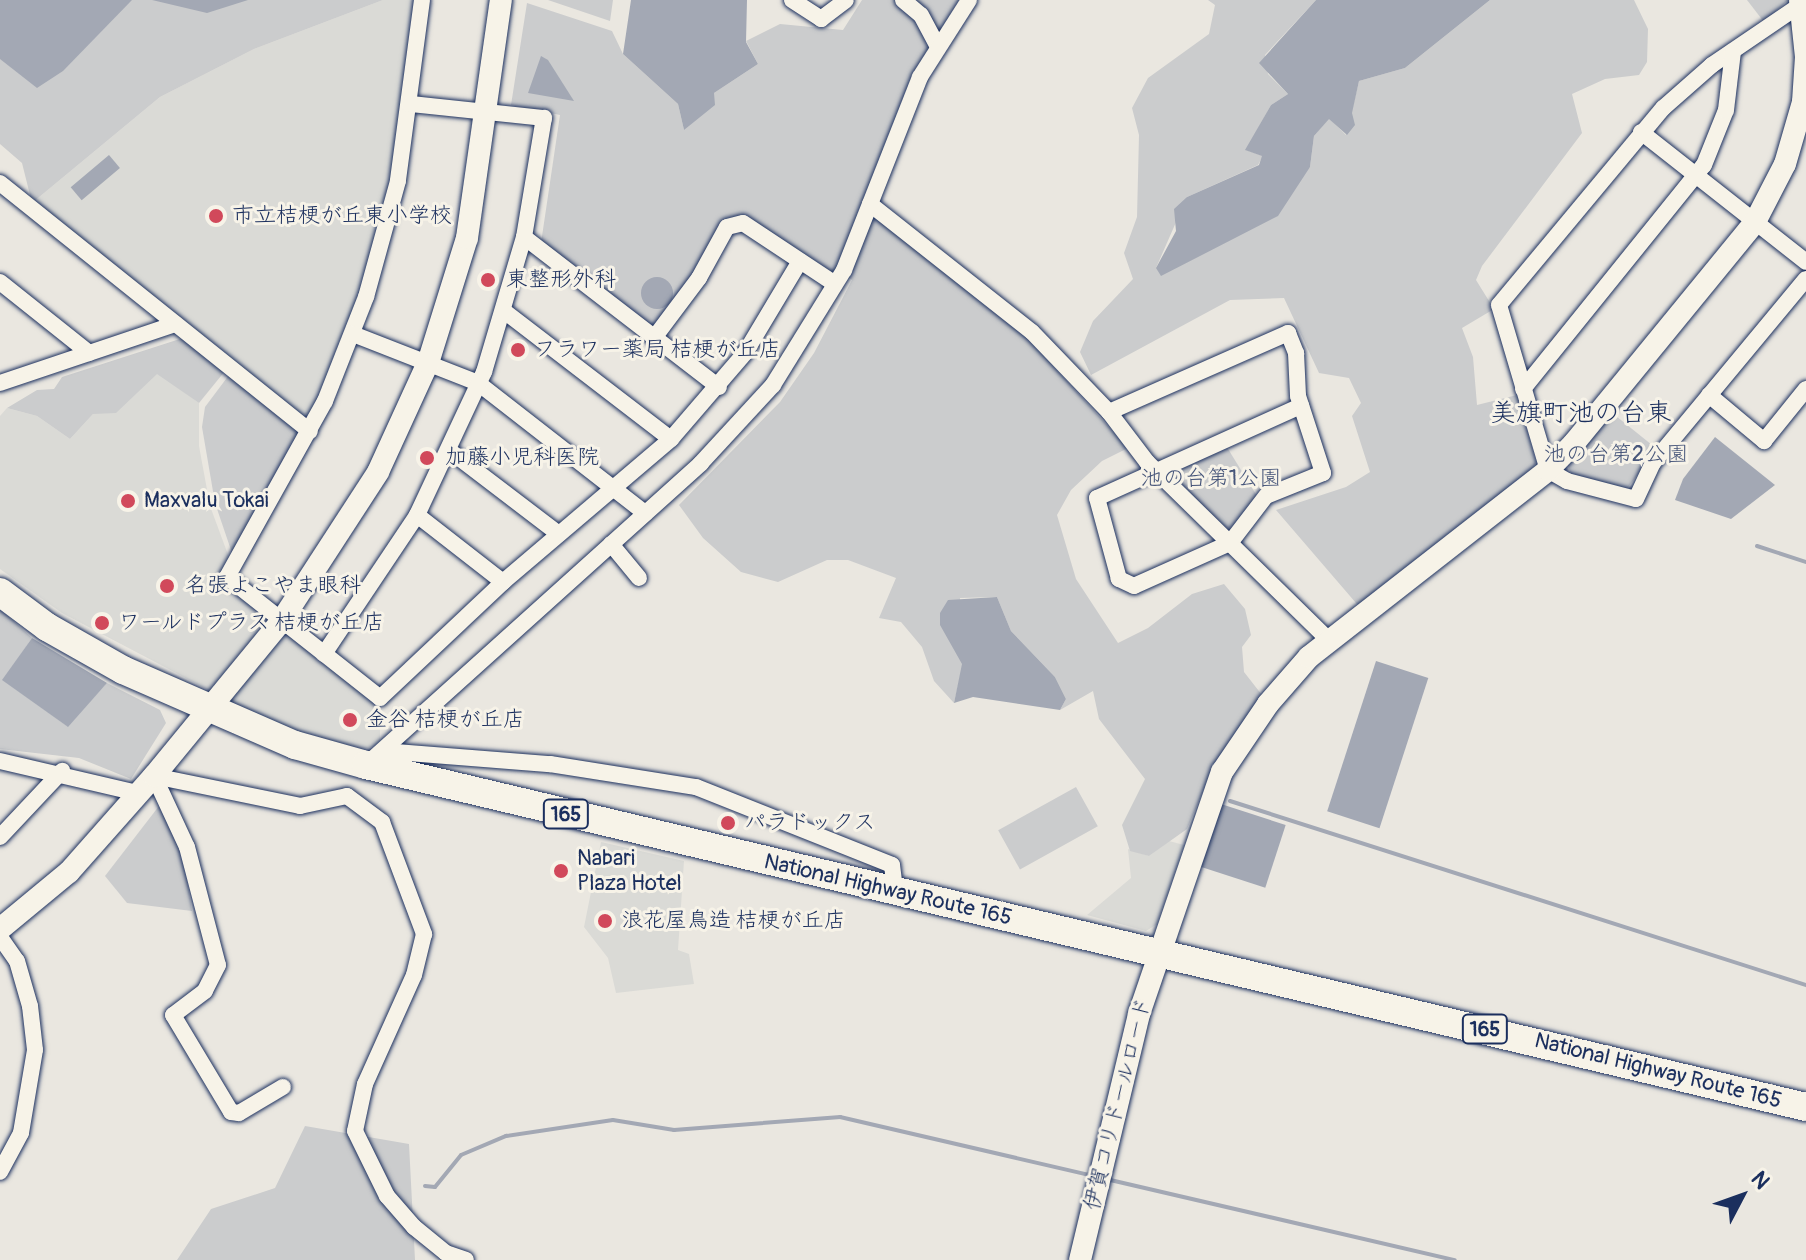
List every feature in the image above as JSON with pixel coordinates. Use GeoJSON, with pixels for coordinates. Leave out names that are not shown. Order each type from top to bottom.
{"type":"FeatureCollection","features":[{"type":"Feature","properties":{"kind":"highway","name":"National Highway Route 165"},"geometry":{"type":"LineString","coordinates":[[0,592],[47,627],[123,670],[208,710],[295,745],[374,758],[895,889],[1806,1107]]}},
{"type":"Feature","properties":{"kind":"street"},"geometry":{"type":"LineString","coordinates":[[422,0],[410,104],[389,223],[353,334],[310,431],[227,577],[380,698],[503,582],[671,439],[719,387],[800,261]]}},
{"type":"Feature","properties":{"kind":"street"},"geometry":{"type":"LineString","coordinates":[[0,929],[61,880],[154,776],[282,620],[357,512],[428,363],[467,238],[488,112],[501,0]]}},
{"type":"Feature","properties":{"kind":"street"},"geometry":{"type":"LineString","coordinates":[[792,0],[821,19],[846,0]]}},
{"type":"Feature","properties":{"kind":"street"},"geometry":{"type":"LineString","coordinates":[[903,0],[921,15],[938,47]]}},
{"type":"Feature","properties":{"kind":"street"},"geometry":{"type":"LineString","coordinates":[[374,758],[555,606],[611,544],[750,414],[835,284],[920,77],[969,0]]}},
{"type":"Feature","properties":{"kind":"street"},"geometry":{"type":"LineString","coordinates":[[1802,1],[1689,85],[1641,132],[1499,305],[1548,470],[1567,481],[1636,499],[1653,463],[1806,279]]}},
{"type":"Feature","properties":{"kind":"street","name":"伊賀コリドールロード"},"geometry":{"type":"LineString","coordinates":[[1080,1260],[1139,1014],[1164,951],[1193,845],[1222,772],[1268,704],[1329,640],[1548,470],[1755,222],[1785,164],[1803,102],[1802,1]]}},
{"type":"Feature","properties":{"kind":"street"},"geometry":{"type":"LineString","coordinates":[[1523,389],[1697,177],[1726,110],[1733,51]]}},
{"type":"Feature","properties":{"kind":"street"},"geometry":{"type":"LineString","coordinates":[[324,654],[417,515],[450,451],[478,383],[504,311],[524,237],[544,118],[410,104]]}},
{"type":"Feature","properties":{"kind":"street"},"geometry":{"type":"LineString","coordinates":[[1641,132],[1806,262]]}},
{"type":"Feature","properties":{"kind":"street"},"geometry":{"type":"LineString","coordinates":[[0,183],[310,431]]}},
{"type":"Feature","properties":{"kind":"street"},"geometry":{"type":"LineString","coordinates":[[870,204],[1032,332],[1109,412],[1154,469],[1329,640]]}},
{"type":"Feature","properties":{"kind":"street"},"geometry":{"type":"LineString","coordinates":[[654,338],[699,278],[727,227],[743,223],[835,284]]}},
{"type":"Feature","properties":{"kind":"street"},"geometry":{"type":"LineString","coordinates":[[524,237],[719,387]]}},
{"type":"Feature","properties":{"kind":"street"},"geometry":{"type":"LineString","coordinates":[[0,282],[89,353]]}},
{"type":"Feature","properties":{"kind":"street"},"geometry":{"type":"LineString","coordinates":[[504,311],[671,439]]}},
{"type":"Feature","properties":{"kind":"street"},"geometry":{"type":"LineString","coordinates":[[1,381],[175,324]]}},
{"type":"Feature","properties":{"kind":"street"},"geometry":{"type":"LineString","coordinates":[[1109,412],[1288,333],[1296,353],[1301,406],[1323,473],[1266,496],[1230,543],[1134,586],[1119,579],[1097,498],[1154,469],[1301,406]]}},
{"type":"Feature","properties":{"kind":"street"},"geometry":{"type":"LineString","coordinates":[[353,334],[478,383],[645,513]]}},
{"type":"Feature","properties":{"kind":"street"},"geometry":{"type":"LineString","coordinates":[[1709,395],[1764,441],[1806,389]]}},
{"type":"Feature","properties":{"kind":"street"},"geometry":{"type":"LineString","coordinates":[[450,451],[559,534]]}},
{"type":"Feature","properties":{"kind":"street"},"geometry":{"type":"LineString","coordinates":[[417,515],[503,582]]}},
{"type":"Feature","properties":{"kind":"street"},"geometry":{"type":"LineString","coordinates":[[611,544],[639,578]]}},
{"type":"Feature","properties":{"kind":"street"},"geometry":{"type":"LineString","coordinates":[[374,758],[550,764],[696,787],[892,865],[895,889]]}},
{"type":"Feature","properties":{"kind":"street"},"geometry":{"type":"LineString","coordinates":[[0,761],[62,771],[137,793]]}},
{"type":"Feature","properties":{"kind":"street"},"geometry":{"type":"LineString","coordinates":[[0,837],[62,771]]}},
{"type":"Feature","properties":{"kind":"street"},"geometry":{"type":"LineString","coordinates":[[154,776],[187,847],[218,965],[205,991],[173,1015],[231,1112],[239,1113],[283,1087]]}},
{"type":"Feature","properties":{"kind":"street"},"geometry":{"type":"LineString","coordinates":[[154,776],[300,806],[347,796],[382,822],[424,934],[414,975],[365,1084],[355,1131],[396,1207],[446,1253],[466,1260]]}},
{"type":"Feature","properties":{"kind":"street"},"geometry":{"type":"LineString","coordinates":[[0,937],[17,961],[30,1006],[35,1050],[21,1133],[0,1172]]}},
{"type":"Feature","properties":{"kind":"shaded area"},"geometry":{"type":"Polygon","coordinates":[[[0,0],[132,0],[63,71],[37,88],[0,59],[0,0]]]}},
{"type":"Feature","properties":{"kind":"shaded area"},"geometry":{"type":"Polygon","coordinates":[[[152,0],[248,0],[207,13],[152,0]]]}},
{"type":"Feature","properties":{"kind":"shaded area","name":"市立桔梗が丘東小学校"},"geometry":{"type":"Polygon","coordinates":[[[383,0],[415,0],[400,142],[374,254],[335,360],[311,413],[301,415],[32,203],[160,97],[254,49],[383,0]]]}},
{"type":"Feature","properties":{"kind":"shaded area"},"geometry":{"type":"Polygon","coordinates":[[[631,0],[747,0],[746,42],[758,64],[714,93],[715,105],[684,130],[678,104],[623,54],[631,0]]]}},
{"type":"Feature","properties":{"kind":"shaded area"},"geometry":{"type":"Polygon","coordinates":[[[1316,0],[1490,0],[1405,68],[1359,81],[1352,113],[1355,125],[1347,135],[1329,119],[1314,136],[1310,167],[1278,216],[1161,276],[1156,268],[1176,231],[1174,209],[1187,197],[1259,165],[1262,156],[1245,150],[1271,105],[1288,94],[1259,63],[1316,0]]]}},
{"type":"Feature","properties":{"kind":"shaded area"},"geometry":{"type":"Polygon","coordinates":[[[541,56],[548,60],[574,101],[528,93],[541,56]]]}},
{"type":"Feature","properties":{"kind":"shaded area"},"geometry":{"type":"Polygon","coordinates":[[[109,155],[120,168],[82,200],[71,187],[109,155]]]}},
{"type":"Feature","properties":{"kind":"shaded area"},"geometry":{"type":"Polygon","coordinates":[[[657,277],[668,282],[673,293],[668,304],[657,309],[646,304],[641,293],[646,282],[657,277]]]}},
{"type":"Feature","properties":{"kind":"shaded area"},"geometry":{"type":"Polygon","coordinates":[[[158,373],[199,403],[199,446],[210,506],[230,560],[222,578],[380,706],[380,745],[362,749],[273,724],[62,613],[0,569],[0,416],[7,408],[37,416],[70,439],[93,414],[158,373]]]}},
{"type":"Feature","properties":{"kind":"shaded area"},"geometry":{"type":"Polygon","coordinates":[[[1715,437],[1775,485],[1731,519],[1675,500],[1683,479],[1715,437]]]}},
{"type":"Feature","properties":{"kind":"shaded area"},"geometry":{"type":"Polygon","coordinates":[[[997,597],[1011,631],[1055,677],[1066,699],[1060,710],[973,697],[954,703],[962,664],[940,625],[940,613],[948,600],[997,597]]]}},
{"type":"Feature","properties":{"kind":"shaded area"},"geometry":{"type":"Polygon","coordinates":[[[32,638],[107,683],[68,727],[2,680],[32,638]]]}},
{"type":"Feature","properties":{"kind":"shaded area"},"geometry":{"type":"Polygon","coordinates":[[[1376,661],[1428,678],[1379,828],[1327,811],[1376,661]]]}},
{"type":"Feature","properties":{"kind":"shaded area"},"geometry":{"type":"Polygon","coordinates":[[[1221,804],[1286,825],[1265,888],[1201,867],[1221,804]]]}},
{"type":"Feature","properties":{"kind":"shaded area"},"geometry":{"type":"Polygon","coordinates":[[[1169,841],[1184,845],[1157,924],[1146,931],[1087,915],[1131,878],[1128,849],[1149,856],[1169,841]]]}},
{"type":"Feature","properties":{"kind":"shaded area"},"geometry":{"type":"Polygon","coordinates":[[[601,842],[684,861],[678,950],[689,954],[694,984],[616,993],[608,958],[584,927],[601,842]]]}},
{"type":"Feature","properties":{"kind":"green space"},"geometry":{"type":"Polygon","coordinates":[[[0,0],[383,0],[254,49],[160,97],[32,203],[22,163],[0,144],[0,0]]]}},
{"type":"Feature","properties":{"kind":"green space"},"geometry":{"type":"Polygon","coordinates":[[[548,0],[613,0],[610,21],[548,0]]]}},
{"type":"Feature","properties":{"kind":"green space"},"geometry":{"type":"Polygon","coordinates":[[[862,0],[896,0],[903,12],[913,0],[959,0],[930,47],[861,203],[1029,340],[1128,448],[1102,461],[1071,490],[1057,515],[1076,579],[1118,643],[1148,628],[1192,594],[1224,584],[1245,609],[1251,635],[1242,647],[1244,672],[1262,695],[1212,770],[1187,829],[1149,856],[1130,851],[1122,825],[1145,779],[1099,719],[1093,691],[1060,710],[1066,699],[1055,677],[1011,631],[997,597],[960,598],[963,664],[954,703],[934,681],[922,647],[901,622],[879,618],[896,578],[848,560],[827,560],[778,582],[741,572],[703,538],[679,505],[780,402],[814,353],[852,280],[839,270],[831,273],[743,215],[723,223],[684,290],[658,325],[648,326],[541,243],[560,115],[511,105],[527,3],[612,31],[623,54],[678,104],[684,130],[714,93],[758,64],[746,41],[780,24],[843,30],[862,0]]]}},
{"type":"Feature","properties":{"kind":"green space"},"geometry":{"type":"Polygon","coordinates":[[[1208,0],[1316,0],[1265,55],[1268,74],[1288,94],[1271,105],[1246,150],[1263,156],[1258,165],[1187,197],[1156,268],[1310,167],[1314,136],[1329,118],[1346,135],[1359,81],[1405,68],[1490,0],[1634,0],[1648,29],[1647,62],[1639,75],[1605,79],[1572,94],[1582,133],[1482,266],[1476,280],[1494,309],[1462,328],[1473,357],[1477,405],[1517,395],[1536,461],[1533,469],[1362,610],[1276,510],[1346,487],[1370,472],[1352,416],[1361,403],[1349,378],[1319,373],[1284,298],[1230,300],[1091,375],[1080,352],[1093,321],[1133,279],[1124,253],[1137,217],[1139,135],[1132,108],[1148,78],[1209,34],[1215,5],[1208,0]]]}},
{"type":"Feature","properties":{"kind":"green space"},"geometry":{"type":"Polygon","coordinates":[[[1747,0],[1788,0],[1764,22],[1747,0]]]}},
{"type":"Feature","properties":{"kind":"green space"},"geometry":{"type":"Polygon","coordinates":[[[186,337],[225,371],[199,403],[157,374],[116,413],[93,414],[70,439],[37,416],[7,408],[37,390],[54,389],[62,377],[186,337]]]}},
{"type":"Feature","properties":{"kind":"green space"},"geometry":{"type":"Polygon","coordinates":[[[229,375],[298,429],[300,438],[232,553],[215,503],[202,427],[205,407],[229,375]]]}},
{"type":"Feature","properties":{"kind":"green space","name":"池の台第2公園"},"geometry":{"type":"Polygon","coordinates":[[[1611,412],[1657,449],[1626,490],[1571,474],[1567,463],[1611,412]]]}},
{"type":"Feature","properties":{"kind":"green space","name":"池の台第1公園"},"geometry":{"type":"Polygon","coordinates":[[[1225,444],[1257,496],[1235,527],[1224,528],[1168,473],[1225,444]]]}},
{"type":"Feature","properties":{"kind":"green space"},"geometry":{"type":"Polygon","coordinates":[[[0,609],[32,638],[3,680],[67,726],[107,683],[160,710],[166,723],[131,779],[79,758],[0,749],[0,609]]]}},
{"type":"Feature","properties":{"kind":"green space"},"geometry":{"type":"Polygon","coordinates":[[[1076,787],[1098,826],[1020,870],[998,830],[1076,787]]]}},
{"type":"Feature","properties":{"kind":"green space"},"geometry":{"type":"Polygon","coordinates":[[[159,806],[183,855],[192,911],[127,903],[105,876],[159,806]]]}},
{"type":"Feature","properties":{"kind":"green space"},"geometry":{"type":"Polygon","coordinates":[[[305,1126],[409,1144],[415,1260],[177,1260],[211,1209],[275,1188],[305,1126]]]}},
{"type":"Feature","properties":{"kind":"waterway"},"geometry":{"type":"LineString","coordinates":[[1757,546],[1806,562]]}},
{"type":"Feature","properties":{"kind":"waterway"},"geometry":{"type":"LineString","coordinates":[[1230,801],[1806,985]]}},
{"type":"Feature","properties":{"kind":"waterway"},"geometry":{"type":"LineString","coordinates":[[425,1186],[435,1187],[461,1155],[506,1136],[613,1120],[674,1130],[840,1117],[1094,1176]]}},
{"type":"Feature","properties":{"kind":"waterway"},"geometry":{"type":"LineString","coordinates":[[1106,1179],[1455,1260]]}},
{"type":"Feature","properties":{"kind":"place","name":"市立桔梗が丘東小学校"},"geometry":{"type":"Point","coordinates":[216,216]}},
{"type":"Feature","properties":{"kind":"place","name":"東整形外科"},"geometry":{"type":"Point","coordinates":[488,280]}},
{"type":"Feature","properties":{"kind":"place","name":"フラワー薬局 桔梗が丘店"},"geometry":{"type":"Point","coordinates":[518,350]}},
{"type":"Feature","properties":{"kind":"place","name":"加藤小児科医院"},"geometry":{"type":"Point","coordinates":[427,458]}},
{"type":"Feature","properties":{"kind":"place","name":"Maxvalu Tokai"},"geometry":{"type":"Point","coordinates":[128,501]}},
{"type":"Feature","properties":{"kind":"place","name":"名張よこやま眼科"},"geometry":{"type":"Point","coordinates":[167,586]}},
{"type":"Feature","properties":{"kind":"place","name":"ワールドプラス 桔梗が丘店"},"geometry":{"type":"Point","coordinates":[102,623]}},
{"type":"Feature","properties":{"kind":"place","name":"金谷 桔梗が丘店"},"geometry":{"type":"Point","coordinates":[350,720]}},
{"type":"Feature","properties":{"kind":"place","name":"パラドックス"},"geometry":{"type":"Point","coordinates":[728,823]}},
{"type":"Feature","properties":{"kind":"place","name":"Nabari Plaza Hotel"},"geometry":{"type":"Point","coordinates":[561,871]}},
{"type":"Feature","properties":{"kind":"place","name":"浪花屋鳥造 桔梗が丘店"},"geometry":{"type":"Point","coordinates":[605,921]}},
{"type":"Feature","properties":{"kind":"district","name":"美旗町池の台東"},"geometry":{"type":"Point","coordinates":[1581,414]}}]}
